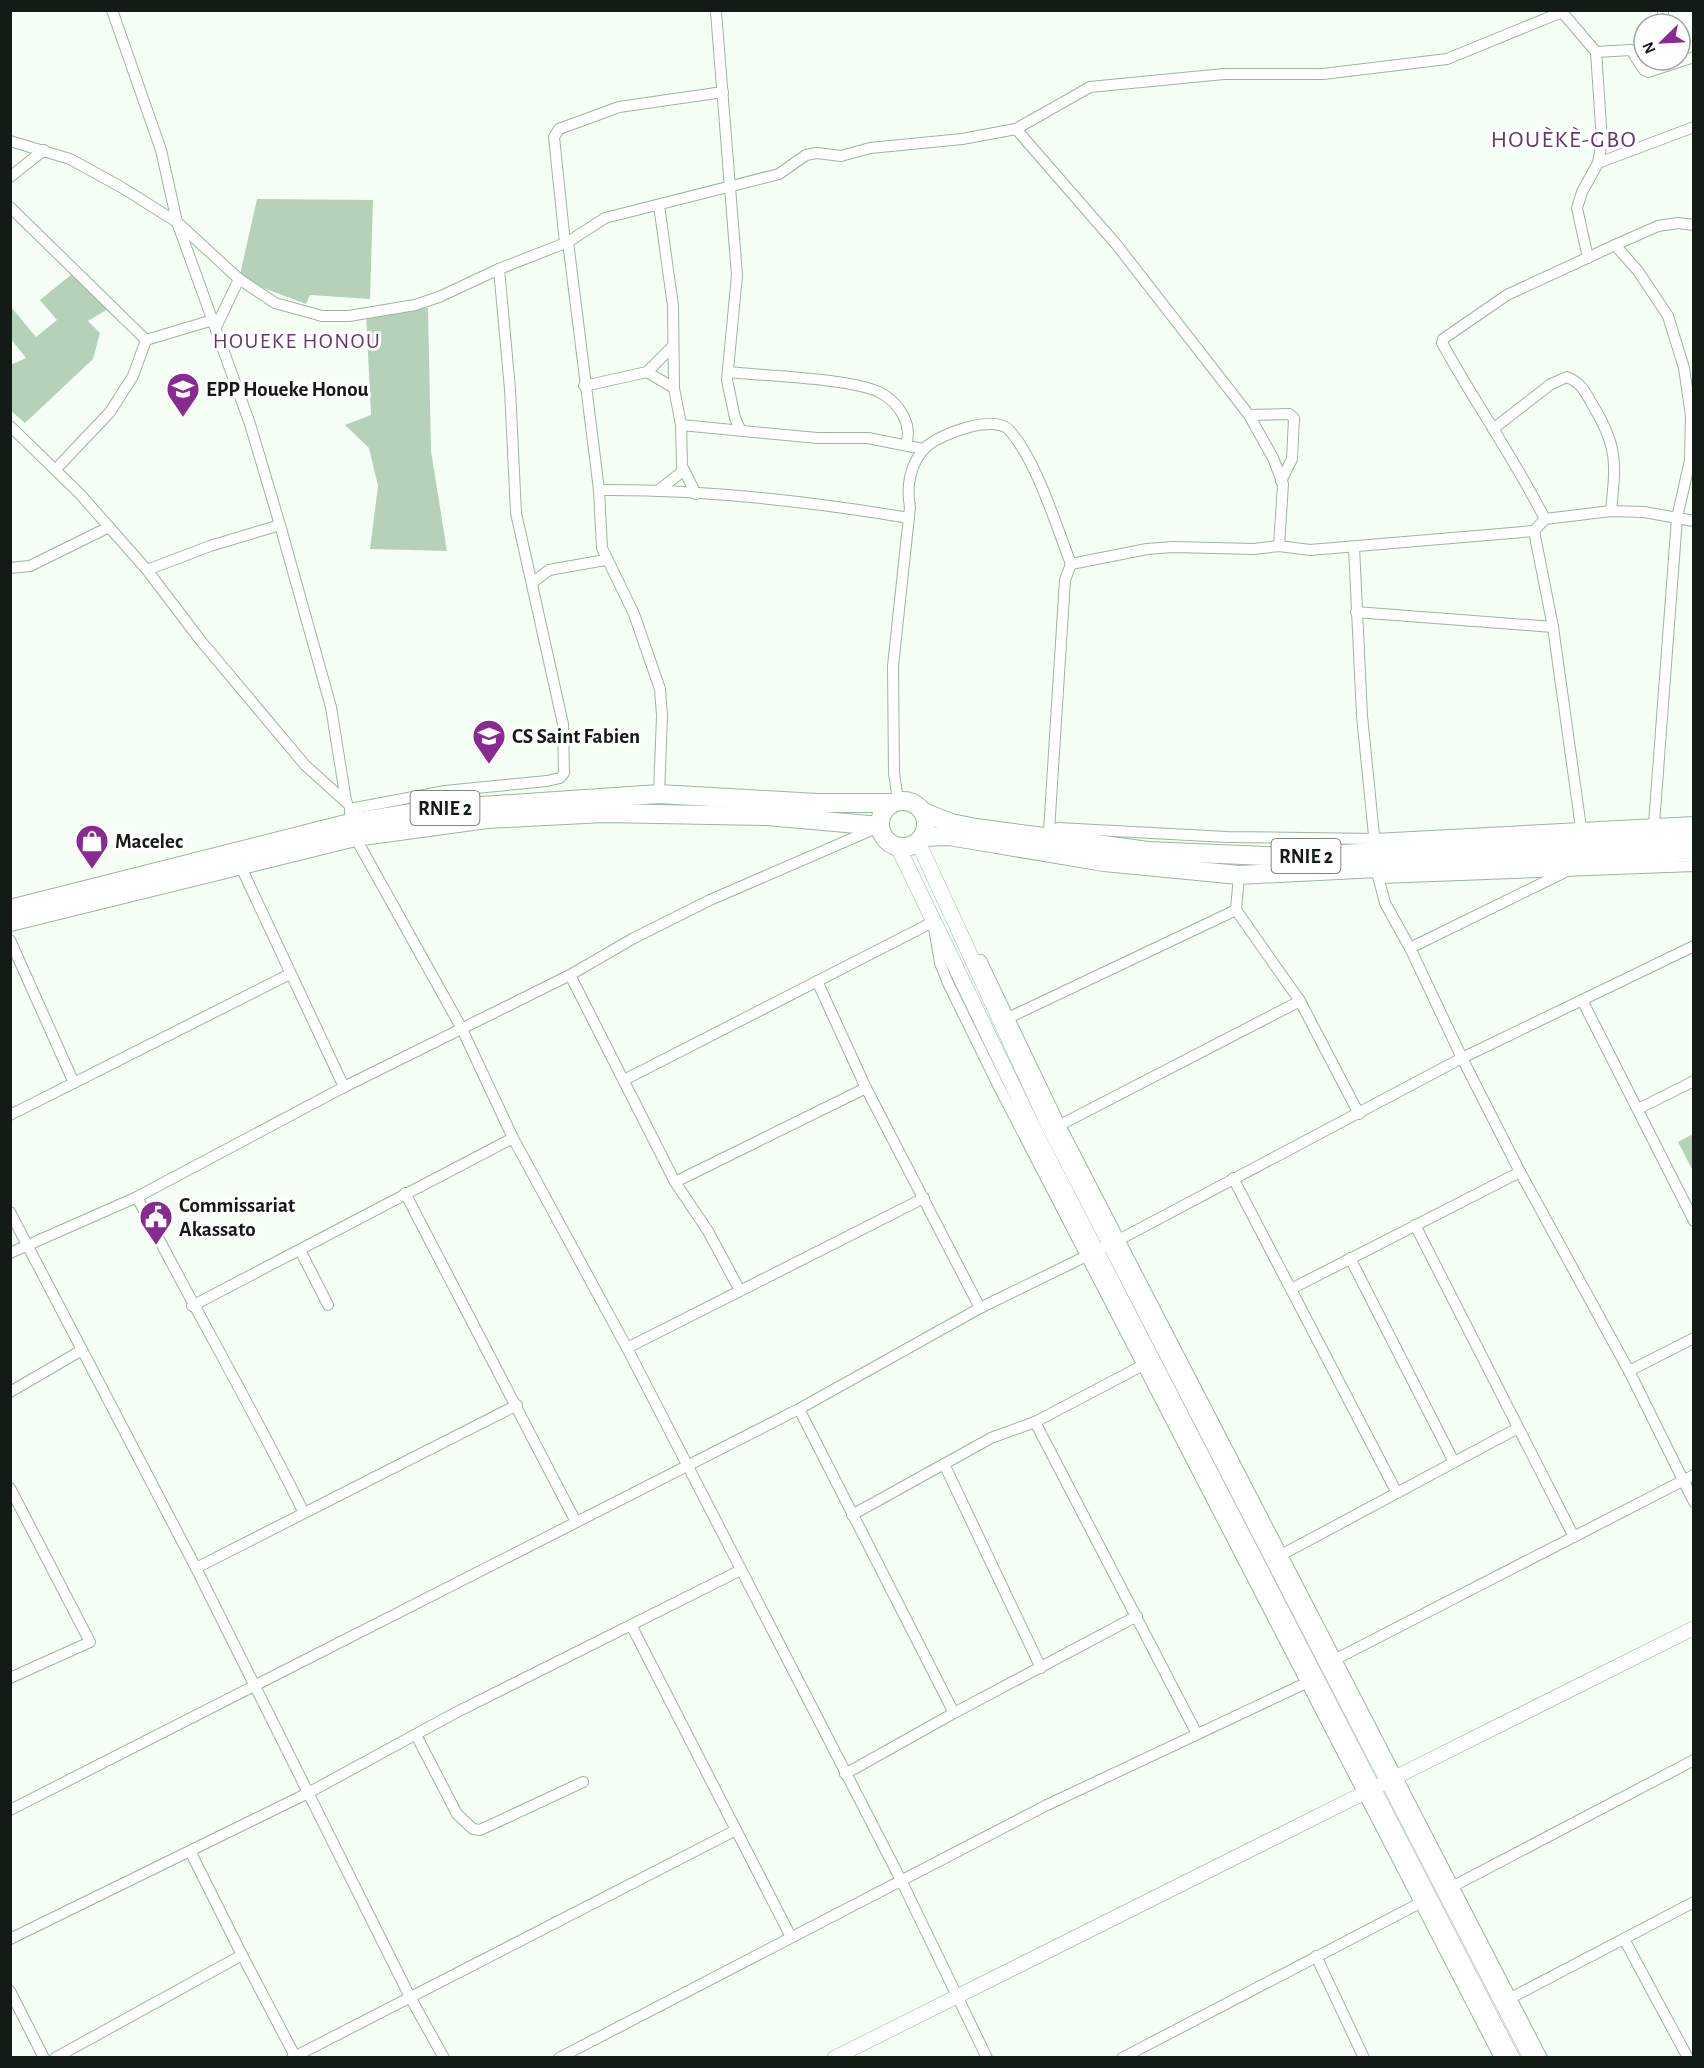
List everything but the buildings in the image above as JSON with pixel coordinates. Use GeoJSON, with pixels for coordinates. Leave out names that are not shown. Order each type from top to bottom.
{"type":"FeatureCollection","features":[{"type":"Feature","properties":{"kind":"highway","name":"RNIE 2"},"geometry":{"type":"LineString","coordinates":[[10,909],[350,817],[659,794],[817,803],[908,801],[923,812],[951,823],[1046,834],[1148,851],[1233,856],[1376,859],[1694,852]]}},
{"type":"Feature","properties":{"kind":"highway"},"geometry":{"type":"LineString","coordinates":[[894,802],[880,817],[880,826],[885,839],[898,847]]}},
{"type":"Feature","properties":{"kind":"highway"},"geometry":{"type":"LineString","coordinates":[[920,839],[927,824],[923,812]]}},
{"type":"Feature","properties":{"kind":"highway","name":"RNIE 2"},"geometry":{"type":"LineString","coordinates":[[10,922],[240,865],[350,817],[487,819],[604,813],[767,816],[880,826]]}},
{"type":"Feature","properties":{"kind":"highway","name":"RNIE 2"},"geometry":{"type":"LineString","coordinates":[[898,847],[905,848],[920,839],[949,836],[1104,862],[1239,875],[1582,834],[1694,835]]}},
{"type":"Feature","properties":{"kind":"main road"},"geometry":{"type":"LineString","coordinates":[[920,839],[950,914],[1049,1126],[1115,1241],[1450,1888],[1506,2000],[1531,2058]]}},
{"type":"Feature","properties":{"kind":"main road"},"geometry":{"type":"LineString","coordinates":[[898,847],[1092,1253],[1368,1790],[1512,2058]]}},
{"type":"Feature","properties":{"kind":"street"},"geometry":{"type":"LineString","coordinates":[[112,10],[160,150],[177,222],[250,424],[280,525],[331,707],[350,817]]}},
{"type":"Feature","properties":{"kind":"street"},"geometry":{"type":"LineString","coordinates":[[716,12],[729,186],[736,235],[737,275],[728,372],[729,397],[740,429]]}},
{"type":"Feature","properties":{"kind":"street"},"geometry":{"type":"LineString","coordinates":[[10,141],[44,150],[91,170],[177,222],[238,279],[275,303],[322,316],[350,316],[415,305],[567,242],[605,218],[638,207],[659,205],[779,174],[806,155],[817,153],[841,156],[870,148],[962,139],[1016,129],[1090,87],[1224,74],[1333,73],[1447,59],[1562,12],[1583,40],[1596,52],[1602,141],[1598,163],[1582,192],[1577,208],[1588,258]]}},
{"type":"Feature","properties":{"kind":"street"},"geometry":{"type":"LineString","coordinates":[[1596,52],[1632,51]]}},
{"type":"Feature","properties":{"kind":"street"},"geometry":{"type":"LineString","coordinates":[[659,794],[662,716],[660,689],[634,614],[605,560],[602,548],[599,490],[584,386],[579,317],[557,174],[556,132],[581,119],[619,107],[723,92]]}},
{"type":"Feature","properties":{"kind":"street"},"geometry":{"type":"LineString","coordinates":[[1598,163],[1694,128]]}},
{"type":"Feature","properties":{"kind":"street"},"geometry":{"type":"LineString","coordinates":[[1016,129],[1116,244],[1249,415],[1273,458],[1281,481],[1279,546]]}},
{"type":"Feature","properties":{"kind":"street"},"geometry":{"type":"LineString","coordinates":[[10,177],[44,150]]}},
{"type":"Feature","properties":{"kind":"street"},"geometry":{"type":"LineString","coordinates":[[659,205],[673,306],[674,388],[681,425],[683,471],[696,494]]}},
{"type":"Feature","properties":{"kind":"street"},"geometry":{"type":"LineString","coordinates":[[10,207],[146,340]]}},
{"type":"Feature","properties":{"kind":"street"},"geometry":{"type":"LineString","coordinates":[[1545,519],[1525,480],[1455,366],[1442,343],[1443,339],[1507,295],[1615,245],[1658,226],[1678,223],[1694,225]]}},
{"type":"Feature","properties":{"kind":"street"},"geometry":{"type":"LineString","coordinates":[[1615,245],[1638,271],[1668,316],[1684,368],[1691,416],[1690,460],[1677,518],[1654,824]]}},
{"type":"Feature","properties":{"kind":"street"},"geometry":{"type":"LineString","coordinates":[[350,817],[435,793],[547,781],[560,778],[564,773],[563,724],[514,495],[510,389],[499,269]]}},
{"type":"Feature","properties":{"kind":"street"},"geometry":{"type":"LineString","coordinates":[[146,340],[214,323],[238,279]]}},
{"type":"Feature","properties":{"kind":"street"},"geometry":{"type":"LineString","coordinates":[[56,469],[110,412],[133,376],[146,340]]}},
{"type":"Feature","properties":{"kind":"street"},"geometry":{"type":"LineString","coordinates":[[584,386],[647,372],[672,347]]}},
{"type":"Feature","properties":{"kind":"street"},"geometry":{"type":"LineString","coordinates":[[647,372],[674,388]]}},
{"type":"Feature","properties":{"kind":"street"},"geometry":{"type":"LineString","coordinates":[[728,372],[843,384],[877,391],[890,398],[905,419],[910,433],[906,444]]}},
{"type":"Feature","properties":{"kind":"street"},"geometry":{"type":"LineString","coordinates":[[1493,429],[1551,384],[1568,377],[1579,382],[1612,442],[1616,468],[1611,511]]}},
{"type":"Feature","properties":{"kind":"street"},"geometry":{"type":"LineString","coordinates":[[1249,415],[1290,414],[1294,418],[1292,459],[1281,481]]}},
{"type":"Feature","properties":{"kind":"street"},"geometry":{"type":"LineString","coordinates":[[894,802],[893,666],[909,518],[907,484],[923,449],[944,435],[975,425],[1001,424],[1009,429],[1036,478],[1071,564],[1065,580],[1046,834]]}},
{"type":"Feature","properties":{"kind":"street"},"geometry":{"type":"LineString","coordinates":[[681,425],[817,438],[868,438],[923,449]]}},
{"type":"Feature","properties":{"kind":"street"},"geometry":{"type":"LineString","coordinates":[[10,426],[56,469],[109,526],[147,570],[201,641],[350,817],[461,1027],[513,1138],[627,1348],[901,1880],[987,2058]]}},
{"type":"Feature","properties":{"kind":"street"},"geometry":{"type":"LineString","coordinates":[[660,490],[683,471]]}},
{"type":"Feature","properties":{"kind":"street"},"geometry":{"type":"LineString","coordinates":[[599,490],[660,490],[823,503],[909,518]]}},
{"type":"Feature","properties":{"kind":"street"},"geometry":{"type":"LineString","coordinates":[[1071,564],[1147,549],[1254,549],[1279,546],[1310,550],[1534,531],[1545,519],[1611,511],[1644,512],[1694,520]]}},
{"type":"Feature","properties":{"kind":"street"},"geometry":{"type":"LineString","coordinates":[[147,570],[210,546],[280,525]]}},
{"type":"Feature","properties":{"kind":"street"},"geometry":{"type":"LineString","coordinates":[[10,568],[30,566],[109,526]]}},
{"type":"Feature","properties":{"kind":"street"},"geometry":{"type":"LineString","coordinates":[[1534,531],[1553,627],[1582,834],[1654,824],[1694,822]]}},
{"type":"Feature","properties":{"kind":"street"},"geometry":{"type":"LineString","coordinates":[[1354,546],[1356,612],[1376,859],[1385,903],[1410,948],[1462,1058],[1520,1172],[1629,1371],[1694,1502]]}},
{"type":"Feature","properties":{"kind":"street"},"geometry":{"type":"LineString","coordinates":[[532,583],[549,570],[605,560]]}},
{"type":"Feature","properties":{"kind":"street"},"geometry":{"type":"LineString","coordinates":[[1356,612],[1553,627]]}},
{"type":"Feature","properties":{"kind":"street"},"geometry":{"type":"LineString","coordinates":[[10,1253],[137,1197],[344,1087],[461,1027],[570,975],[634,938],[710,900],[880,826]]}},
{"type":"Feature","properties":{"kind":"street"},"geometry":{"type":"LineString","coordinates":[[1376,859],[1381,878],[1694,866]]}},
{"type":"Feature","properties":{"kind":"street"},"geometry":{"type":"LineString","coordinates":[[240,865],[344,1087]]}},
{"type":"Feature","properties":{"kind":"street"},"geometry":{"type":"LineString","coordinates":[[1410,948],[1568,870]]}},
{"type":"Feature","properties":{"kind":"street"},"geometry":{"type":"LineString","coordinates":[[1239,875],[1236,910],[1300,1001],[1359,1114]]}},
{"type":"Feature","properties":{"kind":"street"},"geometry":{"type":"LineString","coordinates":[[1008,1018],[1236,910]]}},
{"type":"Feature","properties":{"kind":"street"},"geometry":{"type":"LineString","coordinates":[[950,914],[977,952],[1115,1241],[1338,1658],[1393,1778]]}},
{"type":"Feature","properties":{"kind":"street"},"geometry":{"type":"LineString","coordinates":[[624,1080],[933,922]]}},
{"type":"Feature","properties":{"kind":"street"},"geometry":{"type":"LineString","coordinates":[[10,940],[74,1083]]}},
{"type":"Feature","properties":{"kind":"street"},"geometry":{"type":"LineString","coordinates":[[10,1810],[799,1409],[980,1308],[1092,1253],[1462,1058],[1694,946]]}},
{"type":"Feature","properties":{"kind":"street"},"geometry":{"type":"LineString","coordinates":[[10,1115],[290,974]]}},
{"type":"Feature","properties":{"kind":"street"},"geometry":{"type":"LineString","coordinates":[[570,975],[675,1182],[708,1231],[739,1289]]}},
{"type":"Feature","properties":{"kind":"street"},"geometry":{"type":"LineString","coordinates":[[817,981],[866,1088],[980,1308]]}},
{"type":"Feature","properties":{"kind":"street"},"geometry":{"type":"LineString","coordinates":[[1582,1000],[1694,1221]]}},
{"type":"Feature","properties":{"kind":"street"},"geometry":{"type":"LineString","coordinates":[[1060,1125],[1300,1001]]}},
{"type":"Feature","properties":{"kind":"street"},"geometry":{"type":"LineString","coordinates":[[1638,1109],[1694,1081]]}},
{"type":"Feature","properties":{"kind":"street"},"geometry":{"type":"LineString","coordinates":[[675,1182],[866,1088]]}},
{"type":"Feature","properties":{"kind":"street"},"geometry":{"type":"LineString","coordinates":[[192,1305],[513,1138]]}},
{"type":"Feature","properties":{"kind":"street"},"geometry":{"type":"LineString","coordinates":[[1293,1288],[1520,1172]]}},
{"type":"Feature","properties":{"kind":"street"},"geometry":{"type":"LineString","coordinates":[[1233,1178],[1293,1288],[1397,1493]]}},
{"type":"Feature","properties":{"kind":"street"},"geometry":{"type":"LineString","coordinates":[[405,1193],[576,1522]]}},
{"type":"Feature","properties":{"kind":"street"},"geometry":{"type":"LineString","coordinates":[[137,1197],[192,1305],[270,1445],[303,1511]]}},
{"type":"Feature","properties":{"kind":"street"},"geometry":{"type":"LineString","coordinates":[[627,1348],[739,1289],[924,1198]]}},
{"type":"Feature","properties":{"kind":"street"},"geometry":{"type":"LineString","coordinates":[[10,1212],[196,1568],[410,1997],[444,2058]]}},
{"type":"Feature","properties":{"kind":"street"},"geometry":{"type":"LineString","coordinates":[[1415,1225],[1574,1537]]}},
{"type":"Feature","properties":{"kind":"street"},"geometry":{"type":"LineString","coordinates":[[300,1250],[328,1305]]}},
{"type":"Feature","properties":{"kind":"street"},"geometry":{"type":"LineString","coordinates":[[1350,1258],[1454,1462]]}},
{"type":"Feature","properties":{"kind":"street"},"geometry":{"type":"LineString","coordinates":[[1629,1371],[1694,1338]]}},
{"type":"Feature","properties":{"kind":"street"},"geometry":{"type":"LineString","coordinates":[[10,1392],[82,1350]]}},
{"type":"Feature","properties":{"kind":"street"},"geometry":{"type":"LineString","coordinates":[[852,1515],[991,1438],[1035,1422],[1148,1363],[1306,1683],[1368,1790],[1420,1903],[1500,2058]]}},
{"type":"Feature","properties":{"kind":"street"},"geometry":{"type":"LineString","coordinates":[[196,1568],[303,1511],[517,1405]]}},
{"type":"Feature","properties":{"kind":"street"},"geometry":{"type":"LineString","coordinates":[[799,1409],[954,1713]]}},
{"type":"Feature","properties":{"kind":"street"},"geometry":{"type":"LineString","coordinates":[[1035,1422],[1197,1734]]}},
{"type":"Feature","properties":{"kind":"street"},"geometry":{"type":"LineString","coordinates":[[1283,1554],[1518,1428]]}},
{"type":"Feature","properties":{"kind":"street"},"geometry":{"type":"LineString","coordinates":[[944,1464],[1041,1668]]}},
{"type":"Feature","properties":{"kind":"street"},"geometry":{"type":"LineString","coordinates":[[1338,1658],[1694,1475]]}},
{"type":"Feature","properties":{"kind":"street"},"geometry":{"type":"LineString","coordinates":[[10,1488],[90,1642],[10,1678]]}},
{"type":"Feature","properties":{"kind":"street"},"geometry":{"type":"LineString","coordinates":[[10,1939],[191,1853],[416,1735],[741,1570]]}},
{"type":"Feature","properties":{"kind":"street"},"geometry":{"type":"LineString","coordinates":[[845,1774],[1137,1616]]}},
{"type":"Feature","properties":{"kind":"street"},"geometry":{"type":"LineString","coordinates":[[631,1625],[791,1937]]}},
{"type":"Feature","properties":{"kind":"street"},"geometry":{"type":"LineString","coordinates":[[843,2055],[955,1995],[1694,1628]]}},
{"type":"Feature","properties":{"kind":"street"},"geometry":{"type":"LineString","coordinates":[[559,2058],[1047,1805],[1306,1683]]}},
{"type":"Feature","properties":{"kind":"street"},"geometry":{"type":"LineString","coordinates":[[416,1735],[458,1814],[473,1829],[480,1830],[583,1782]]}},
{"type":"Feature","properties":{"kind":"street"},"geometry":{"type":"LineString","coordinates":[[1450,1888],[1694,1761]]}},
{"type":"Feature","properties":{"kind":"street"},"geometry":{"type":"LineString","coordinates":[[191,1853],[294,2057],[736,1830]]}},
{"type":"Feature","properties":{"kind":"street"},"geometry":{"type":"LineString","coordinates":[[1542,2058],[1506,2000],[1694,1902]]}},
{"type":"Feature","properties":{"kind":"street"},"geometry":{"type":"LineString","coordinates":[[1122,2058],[1420,1903]]}},
{"type":"Feature","properties":{"kind":"street"},"geometry":{"type":"LineString","coordinates":[[1624,1939],[1688,2058]]}},
{"type":"Feature","properties":{"kind":"street"},"geometry":{"type":"LineString","coordinates":[[55,2058],[242,1955]]}},
{"type":"Feature","properties":{"kind":"street"},"geometry":{"type":"LineString","coordinates":[[1316,1956],[1364,2058]]}},
{"type":"Feature","properties":{"kind":"street"},"geometry":{"type":"LineString","coordinates":[[10,1990],[44,2058]]}},
{"type":"Feature","properties":{"kind":"green space"},"geometry":{"type":"Polygon","coordinates":[[[257,199],[373,200],[370,299],[310,295],[306,304],[239,279],[257,199]]]}},
{"type":"Feature","properties":{"kind":"green space"},"geometry":{"type":"Polygon","coordinates":[[[72,274],[108,309],[88,321],[100,333],[93,359],[25,423],[11,411],[10,365],[26,358],[11,339],[11,307],[36,337],[57,320],[40,300],[72,274]]]}},
{"type":"Feature","properties":{"kind":"green space"},"geometry":{"type":"Polygon","coordinates":[[[428,308],[431,451],[447,551],[370,549],[378,486],[369,448],[345,425],[371,415],[366,313],[428,308]]]}},
{"type":"Feature","properties":{"kind":"green space"},"geometry":{"type":"Polygon","coordinates":[[[1693,1134],[1693,1171],[1678,1142],[1693,1134]]]}},
{"type":"Feature","properties":{"kind":"place","name":"EPP Houeke Honou"},"geometry":{"type":"Point","coordinates":[183,418]}},
{"type":"Feature","properties":{"kind":"place","name":"CS Saint Fabien"},"geometry":{"type":"Point","coordinates":[489,765]}},
{"type":"Feature","properties":{"kind":"place","name":"Macelec"},"geometry":{"type":"Point","coordinates":[92,870]}},
{"type":"Feature","properties":{"kind":"place","name":"Commissariat Akassato"},"geometry":{"type":"Point","coordinates":[156,1246]}},
{"type":"Feature","properties":{"kind":"district","name":"HOUÈKÈ-GBO"},"geometry":{"type":"Point","coordinates":[1564,139]}},
{"type":"Feature","properties":{"kind":"district","name":"HOUEKE HONOU"},"geometry":{"type":"Point","coordinates":[297,340]}}]}
